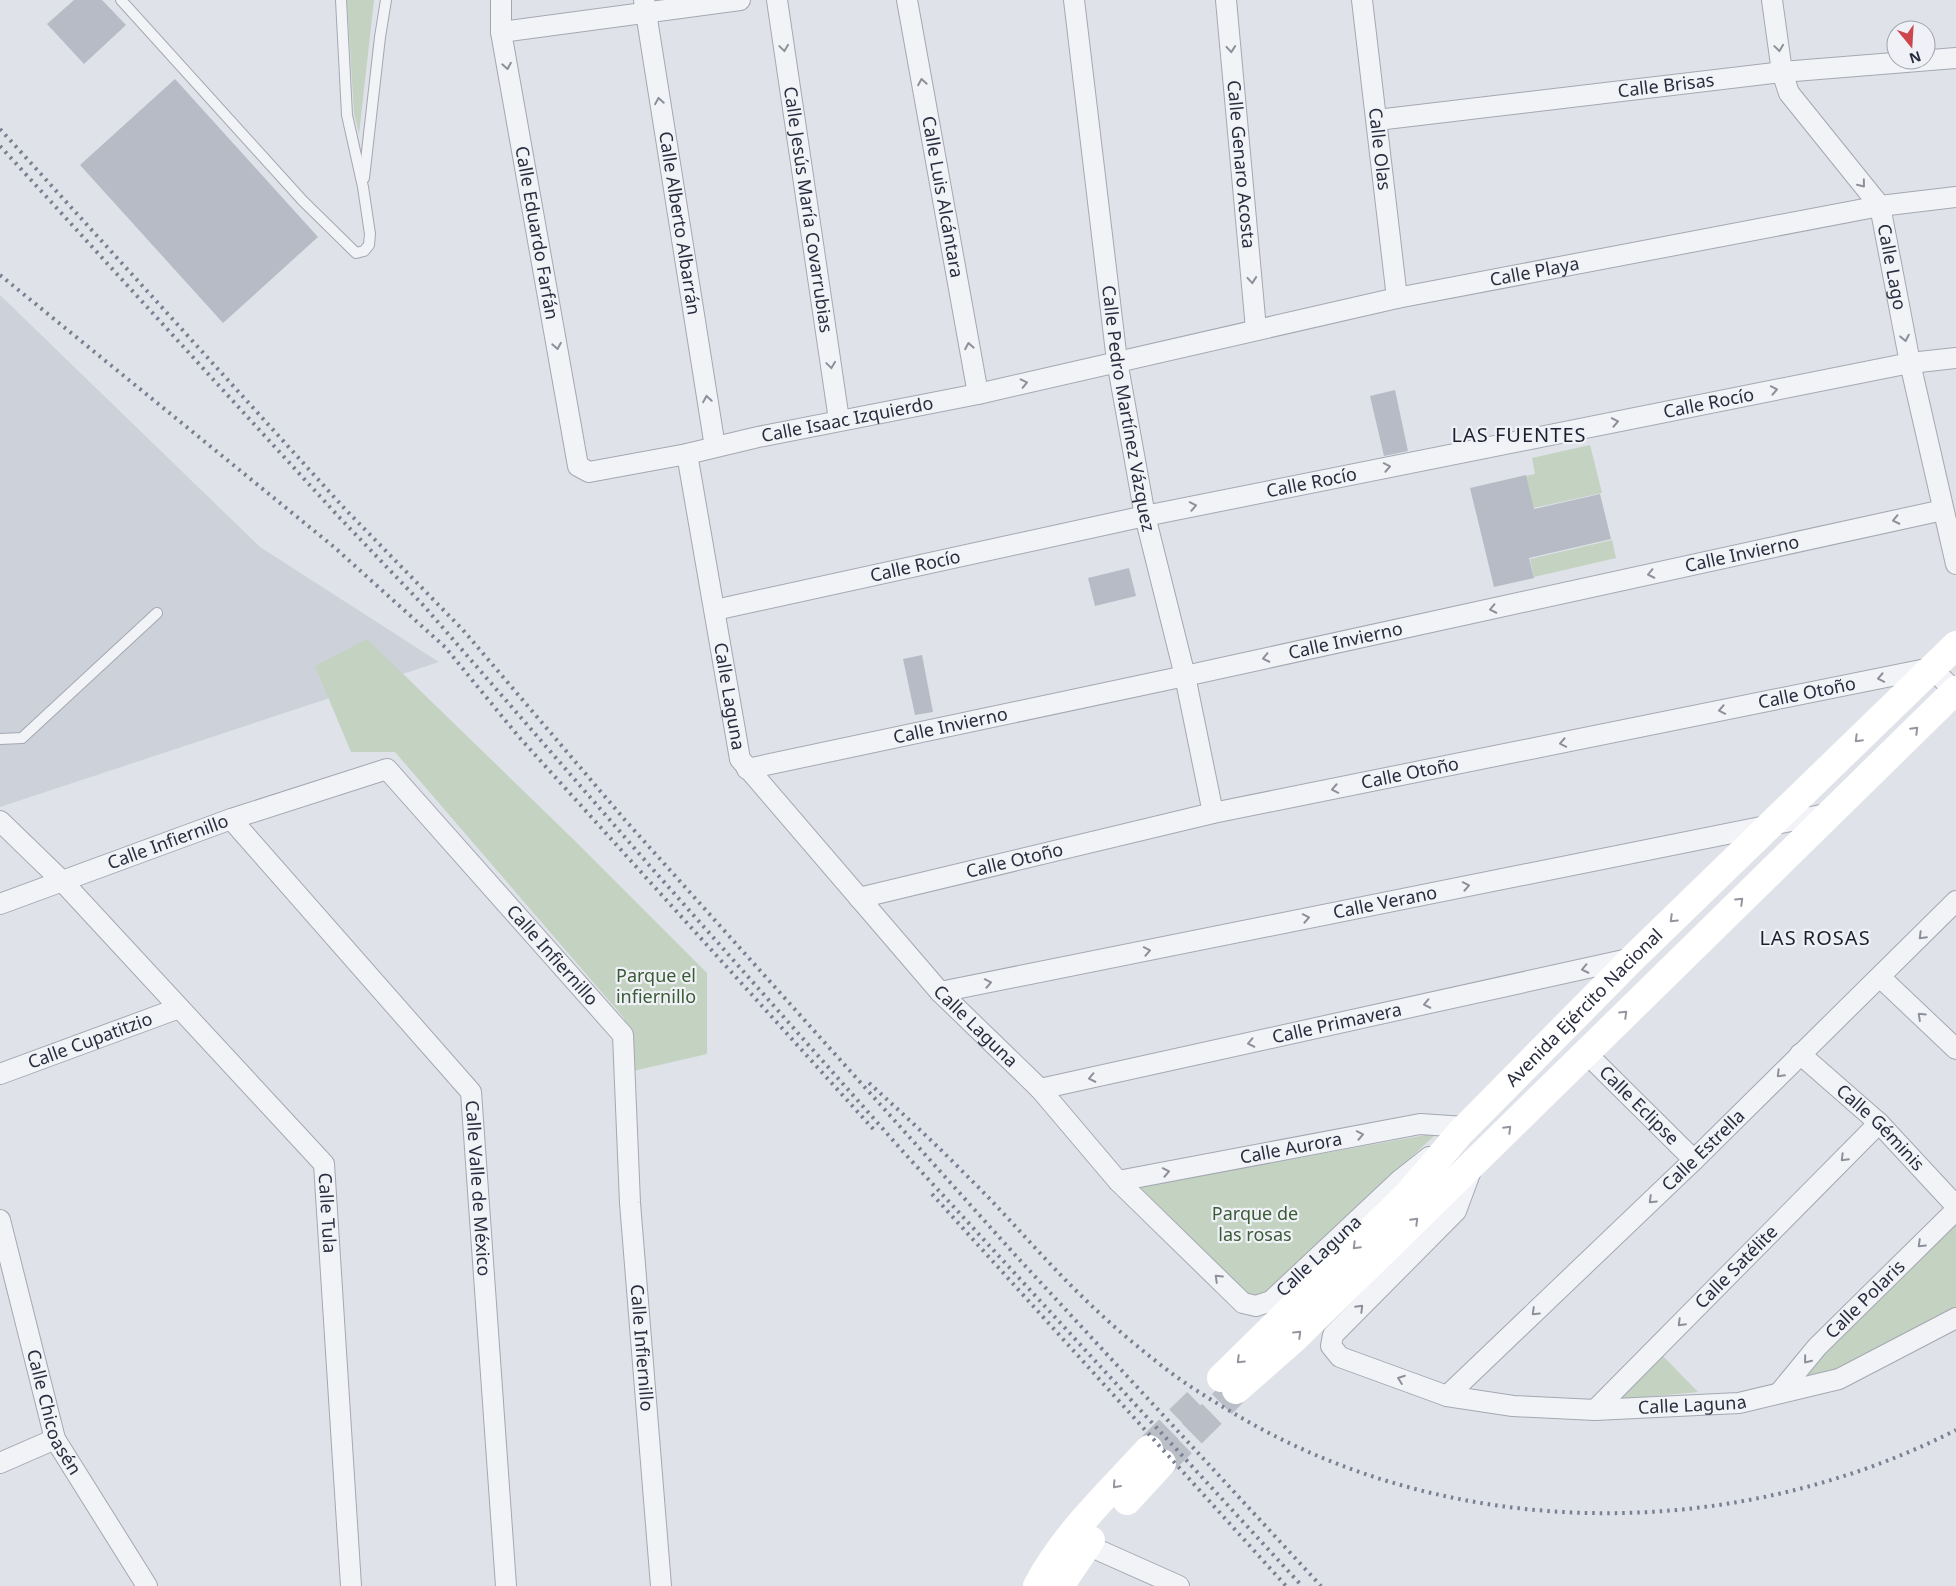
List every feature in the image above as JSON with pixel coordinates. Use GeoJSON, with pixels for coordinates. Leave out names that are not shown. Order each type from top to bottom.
{"type":"FeatureCollection","features":[{"type":"Feature","properties":{"kind":"main road","name":"Avenida Ejército Nacional"},"geometry":{"type":"LineString","coordinates":[[1956,645],[1633,958],[1462,1130],[1409,1193],[1229,1384],[1294,1339],[1956,690]]}},
{"type":"Feature","properties":{"kind":"main road"},"geometry":{"type":"LineString","coordinates":[[1041,1585],[1084,1547],[1155,1456]]}},
{"type":"Feature","properties":{"kind":"street","name":"Calle Eduardo Farfán"},"geometry":{"type":"LineString","coordinates":[[501,0],[501,32],[578,466]]}},
{"type":"Feature","properties":{"kind":"street"},"geometry":{"type":"LineString","coordinates":[[501,32],[645,6],[740,0]]}},
{"type":"Feature","properties":{"kind":"street","name":"Calle Jesús María Covarrubias"},"geometry":{"type":"LineString","coordinates":[[777,0],[839,420]]}},
{"type":"Feature","properties":{"kind":"street","name":"Calle Luis Alcántara"},"geometry":{"type":"LineString","coordinates":[[907,0],[978,394]]}},
{"type":"Feature","properties":{"kind":"street","name":"Calle Pedro Martínez Vázquez"},"geometry":{"type":"LineString","coordinates":[[1074,0],[1117,361],[1145,516],[1185,676],[1213,813]]}},
{"type":"Feature","properties":{"kind":"street","name":"Calle Genaro Acosta"},"geometry":{"type":"LineString","coordinates":[[1226,0],[1256,329]]}},
{"type":"Feature","properties":{"kind":"street","name":"Calle Olas"},"geometry":{"type":"LineString","coordinates":[[1362,0],[1397,298]]}},
{"type":"Feature","properties":{"kind":"street","name":"Calle Lago"},"geometry":{"type":"LineString","coordinates":[[1772,0],[1782,72],[1790,93],[1880,206],[1910,363],[1956,564]]}},
{"type":"Feature","properties":{"kind":"street","name":"Calle Alberto Albarrán"},"geometry":{"type":"LineString","coordinates":[[645,6],[715,447]]}},
{"type":"Feature","properties":{"kind":"street","name":"Calle Brisas"},"geometry":{"type":"LineString","coordinates":[[1377,120],[1782,72],[1956,58]]}},
{"type":"Feature","properties":{"kind":"street","name":"Calle Playa"},"geometry":{"type":"LineString","coordinates":[[1117,361],[1397,298],[1880,206],[1956,197]]}},
{"type":"Feature","properties":{"kind":"street","name":"Calle Rocío"},"geometry":{"type":"LineString","coordinates":[[715,610],[1145,516],[1910,363],[1956,358]]}},
{"type":"Feature","properties":{"kind":"street","name":"Calle Isaac Izquierdo"},"geometry":{"type":"LineString","coordinates":[[578,466],[589,472],[687,454],[839,420],[978,394],[1117,361]]}},
{"type":"Feature","properties":{"kind":"street","name":"Calle Laguna"},"geometry":{"type":"LineString","coordinates":[[687,454],[740,759],[940,992],[1040,1089],[1118,1181],[1243,1303],[1256,1306],[1271,1301],[1400,1180],[1462,1130]]}},
{"type":"Feature","properties":{"kind":"street","name":"Calle Invierno"},"geometry":{"type":"LineString","coordinates":[[747,769],[1185,676],[1943,510]]}},
{"type":"Feature","properties":{"kind":"street"},"geometry":{"type":"LineString","coordinates":[[1931,668],[1956,690]]}},
{"type":"Feature","properties":{"kind":"street","name":"Calle Otoño"},"geometry":{"type":"LineString","coordinates":[[859,898],[1213,813],[1931,668]]}},
{"type":"Feature","properties":{"kind":"street","name":"Calle Infiernillo"},"geometry":{"type":"LineString","coordinates":[[0,904],[231,819],[387,769],[623,1034],[630,1203],[661,1586]]}},
{"type":"Feature","properties":{"kind":"street","name":"Calle Verano"},"geometry":{"type":"LineString","coordinates":[[940,992],[1831,813]]}},
{"type":"Feature","properties":{"kind":"street","name":"Calle Valle de México"},"geometry":{"type":"LineString","coordinates":[[231,819],[471,1092],[506,1586]]}},
{"type":"Feature","properties":{"kind":"street","name":"Calle Tula"},"geometry":{"type":"LineString","coordinates":[[0,821],[62,882],[324,1164],[351,1586]]}},
{"type":"Feature","properties":{"kind":"street","name":"Calle Estrella"},"geometry":{"type":"LineString","coordinates":[[1447,1396],[1694,1160],[1956,901]]}},
{"type":"Feature","properties":{"kind":"street","name":"Calle Primavera"},"geometry":{"type":"LineString","coordinates":[[1040,1089],[1633,958]]}},
{"type":"Feature","properties":{"kind":"street"},"geometry":{"type":"LineString","coordinates":[[1880,977],[1956,1049]]}},
{"type":"Feature","properties":{"kind":"street","name":"Calle Cupatitzio"},"geometry":{"type":"LineString","coordinates":[[0,1074],[180,1008]]}},
{"type":"Feature","properties":{"kind":"street","name":"Calle Eclipse"},"geometry":{"type":"LineString","coordinates":[[1585,1052],[1694,1160]]}},
{"type":"Feature","properties":{"kind":"street","name":"Calle Géminis"},"geometry":{"type":"LineString","coordinates":[[1800,1054],[1879,1123],[1956,1206]]}},
{"type":"Feature","properties":{"kind":"street","name":"Calle Satélite"},"geometry":{"type":"LineString","coordinates":[[1595,1410],[1879,1123]]}},
{"type":"Feature","properties":{"kind":"street","name":"Calle Aurora"},"geometry":{"type":"LineString","coordinates":[[1118,1181],[1420,1124],[1462,1130]]}},
{"type":"Feature","properties":{"kind":"street","name":"Calle Laguna"},"geometry":{"type":"LineString","coordinates":[[1474,1163],[1456,1211],[1333,1334],[1331,1346],[1340,1357],[1447,1396],[1513,1406],[1595,1410],[1739,1403],[1839,1379],[1956,1318]]}},
{"type":"Feature","properties":{"kind":"street","name":"Calle Polaris"},"geometry":{"type":"LineString","coordinates":[[1780,1392],[1817,1347],[1956,1210]]}},
{"type":"Feature","properties":{"kind":"street","name":"Calle Chicoasén"},"geometry":{"type":"LineString","coordinates":[[0,1220],[55,1439],[148,1586]]}},
{"type":"Feature","properties":{"kind":"street"},"geometry":{"type":"LineString","coordinates":[[0,1463],[55,1439]]}},
{"type":"Feature","properties":{"kind":"street"},"geometry":{"type":"LineString","coordinates":[[1096,1549],[1179,1586]]}},
{"type":"Feature","properties":{"kind":"lane"},"geometry":{"type":"LineString","coordinates":[[121,0],[303,201],[356,253],[364,251],[369,245],[370,234],[363,187],[347,115],[341,0]]}},
{"type":"Feature","properties":{"kind":"lane"},"geometry":{"type":"LineString","coordinates":[[363,187],[386,0]]}},
{"type":"Feature","properties":{"kind":"lane"},"geometry":{"type":"LineString","coordinates":[[0,739],[22,738],[157,613]]}},
{"type":"Feature","properties":{"kind":"shaded area"},"geometry":{"type":"Polygon","coordinates":[[[0,295],[260,547],[439,662],[0,807],[0,295]]]}},
{"type":"Feature","properties":{"kind":"green space"},"geometry":{"type":"Polygon","coordinates":[[[347,0],[374,0],[359,134],[354,113],[347,0]]]}},
{"type":"Feature","properties":{"kind":"green space"},"geometry":{"type":"Polygon","coordinates":[[[1590,445],[1602,493],[1533,508],[1526,476],[1535,474],[1532,458],[1590,445]]]}},
{"type":"Feature","properties":{"kind":"green space"},"geometry":{"type":"Polygon","coordinates":[[[1612,540],[1616,558],[1534,577],[1530,559],[1612,540]]]}},
{"type":"Feature","properties":{"kind":"green space","name":"Parque el infiernillo"},"geometry":{"type":"Polygon","coordinates":[[[367,639],[573,839],[707,973],[707,1054],[633,1071],[624,1018],[395,752],[351,752],[315,666],[367,639]]]}},
{"type":"Feature","properties":{"kind":"green space","name":"Parque de las rosas"},"geometry":{"type":"Polygon","coordinates":[[[1437,1133],[1255,1303],[1137,1187],[1437,1133]]]}},
{"type":"Feature","properties":{"kind":"green space"},"geometry":{"type":"Polygon","coordinates":[[[1956,1214],[1956,1310],[1829,1373],[1802,1377],[1956,1214]]]}},
{"type":"Feature","properties":{"kind":"green space"},"geometry":{"type":"Polygon","coordinates":[[[1659,1352],[1698,1392],[1612,1400],[1659,1352]]]}},
{"type":"Feature","properties":{"kind":"building"},"geometry":{"type":"Polygon","coordinates":[[[74,0],[102,0],[126,25],[84,64],[47,24],[74,0]]]}},
{"type":"Feature","properties":{"kind":"building"},"geometry":{"type":"Polygon","coordinates":[[[175,79],[318,237],[223,323],[80,165],[175,79]]]}},
{"type":"Feature","properties":{"kind":"building"},"geometry":{"type":"Polygon","coordinates":[[[1395,390],[1408,451],[1384,456],[1370,396],[1395,390]]]}},
{"type":"Feature","properties":{"kind":"building"},"geometry":{"type":"Polygon","coordinates":[[[1526,475],[1534,509],[1600,494],[1611,539],[1529,558],[1534,578],[1494,587],[1470,488],[1526,475]]]}},
{"type":"Feature","properties":{"kind":"building"},"geometry":{"type":"Polygon","coordinates":[[[1129,568],[1136,596],[1095,606],[1088,578],[1129,568]]]}},
{"type":"Feature","properties":{"kind":"building"},"geometry":{"type":"Polygon","coordinates":[[[922,655],[933,712],[915,715],[903,659],[922,655]]]}},
{"type":"Feature","properties":{"kind":"tunnel"},"geometry":{"type":"LineString","coordinates":[[1162,1463],[1236,1390]]}},
{"type":"Feature","properties":{"kind":"tunnel"},"geometry":{"type":"LineString","coordinates":[[1149,1449],[1197,1402]]}},
{"type":"Feature","properties":{"kind":"railway"},"geometry":{"type":"LineString","coordinates":[[0,129],[345,509],[463,630],[625,820],[1017,1257],[1321,1586]]}},
{"type":"Feature","properties":{"kind":"railway"},"geometry":{"type":"LineString","coordinates":[[0,146],[338,516],[424,606],[649,865],[907,1156],[1302,1586]]}},
{"type":"Feature","properties":{"kind":"railway"},"geometry":{"type":"LineString","coordinates":[[0,275],[334,547],[445,647],[519,737],[875,1131]]}},
{"type":"Feature","properties":{"kind":"railway"},"geometry":{"type":"LineString","coordinates":[[869,1083],[991,1200],[1091,1306],[1167,1370],[1240,1417],[1324,1458],[1412,1488],[1503,1506],[1596,1513],[1689,1509],[1781,1493],[1870,1467],[1956,1430]]}},
{"type":"Feature","properties":{"kind":"railway"},"geometry":{"type":"LineString","coordinates":[[932,1194],[1286,1586]]}},
{"type":"Feature","properties":{"kind":"district","name":"LAS FUENTES"},"geometry":{"type":"Point","coordinates":[1519,435]}},
{"type":"Feature","properties":{"kind":"district","name":"LAS ROSAS"},"geometry":{"type":"Point","coordinates":[1815,938]}}]}
